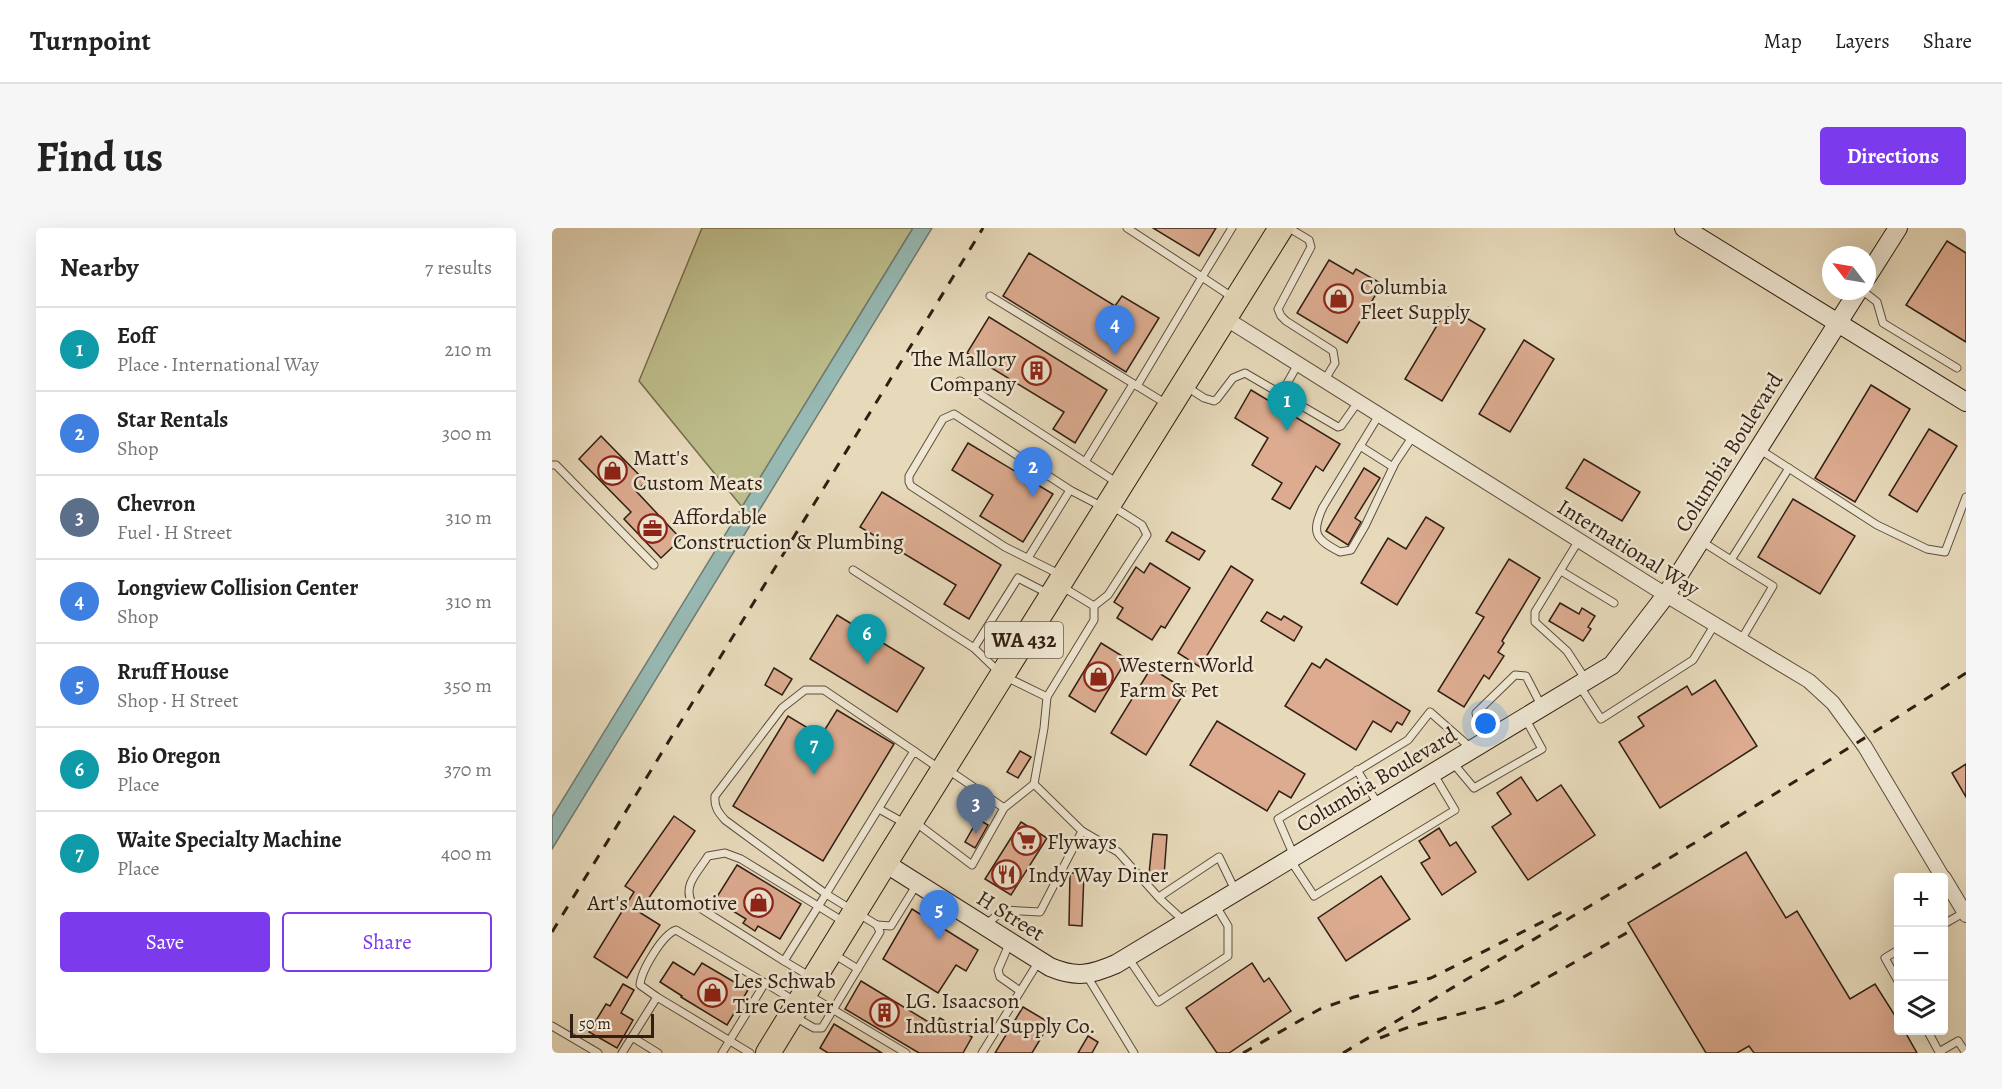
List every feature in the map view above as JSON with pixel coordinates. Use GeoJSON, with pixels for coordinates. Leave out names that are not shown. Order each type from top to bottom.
{"type":"FeatureCollection","features":[{"type":"Feature","properties":{"kind":"highway","name":"WA 432"},"geometry":{"type":"LineString","coordinates":[[768,1053],[1281,228]]}},
{"type":"Feature","properties":{"kind":"street"},"geometry":{"type":"LineString","coordinates":[[1684,228],[1966,402]]}},
{"type":"Feature","properties":{"kind":"street"},"geometry":{"type":"LineString","coordinates":[[1876,263],[1898,228]]}},
{"type":"Feature","properties":{"kind":"street","name":"Columbia Boulevard"},"geometry":{"type":"LineString","coordinates":[[1086,974],[1096,972],[1128,957],[1612,665],[1666,596],[1855,300]]}},
{"type":"Feature","properties":{"kind":"street","name":"International Way"},"geometry":{"type":"LineString","coordinates":[[1231,309],[1298,364],[1324,381],[1666,596],[1809,681],[1833,703],[1865,747],[1940,873]]}},
{"type":"Feature","properties":{"kind":"street","name":"H Street"},"geometry":{"type":"LineString","coordinates":[[885,863],[1039,961],[1065,974],[1086,974]]}},
{"type":"Feature","properties":{"kind":"street","name":"International Way"},"geometry":{"type":"LineString","coordinates":[[1948,886],[1965,913]]}},
{"type":"Feature","properties":{"kind":"lane"},"geometry":{"type":"LineString","coordinates":[[1127,228],[1202,277],[1231,309]]}},
{"type":"Feature","properties":{"kind":"lane"},"geometry":{"type":"LineString","coordinates":[[1085,462],[1232,228]]}},
{"type":"Feature","properties":{"kind":"lane"},"geometry":{"type":"LineString","coordinates":[[1289,228],[1309,240],[1311,247],[1278,309],[1286,321],[1333,351],[1335,363],[1324,381]]}},
{"type":"Feature","properties":{"kind":"lane"},"geometry":{"type":"LineString","coordinates":[[990,296],[1170,406]]}},
{"type":"Feature","properties":{"kind":"lane"},"geometry":{"type":"LineString","coordinates":[[1874,300],[1877,302],[1883,323],[1957,368]]}},
{"type":"Feature","properties":{"kind":"lane"},"geometry":{"type":"LineString","coordinates":[[1281,394],[1298,364]]}},
{"type":"Feature","properties":{"kind":"lane"},"geometry":{"type":"LineString","coordinates":[[1184,385],[1204,398],[1214,401],[1233,378],[1245,373],[1338,427],[1358,402]]}},
{"type":"Feature","properties":{"kind":"lane"},"geometry":{"type":"LineString","coordinates":[[960,381],[1085,462],[1112,499],[1142,525],[1146,535],[1108,595],[1094,606]]}},
{"type":"Feature","properties":{"kind":"lane"},"geometry":{"type":"LineString","coordinates":[[1094,606],[1058,585],[1028,558],[1005,547],[911,486],[909,482],[911,470],[943,419],[954,414],[1070,490],[1112,499]]}},
{"type":"Feature","properties":{"kind":"lane"},"geometry":{"type":"LineString","coordinates":[[1379,415],[1316,522],[1315,531],[1327,546],[1340,552],[1351,550],[1393,467],[1413,436]]}},
{"type":"Feature","properties":{"kind":"lane"},"geometry":{"type":"LineString","coordinates":[[1360,446],[1393,467]]}},
{"type":"Feature","properties":{"kind":"lane"},"geometry":{"type":"LineString","coordinates":[[1759,449],[1877,525],[1927,549],[1945,552],[1966,497]]}},
{"type":"Feature","properties":{"kind":"lane"},"geometry":{"type":"LineString","coordinates":[[552,465],[556,465],[654,565]]}},
{"type":"Feature","properties":{"kind":"lane"},"geometry":{"type":"LineString","coordinates":[[1731,560],[1789,468]]}},
{"type":"Feature","properties":{"kind":"lane"},"geometry":{"type":"LineString","coordinates":[[1028,558],[1070,490]]}},
{"type":"Feature","properties":{"kind":"lane"},"geometry":{"type":"LineString","coordinates":[[1579,540],[1535,612],[1535,622],[1568,651],[1600,719],[1693,660],[1715,624]]}},
{"type":"Feature","properties":{"kind":"lane"},"geometry":{"type":"LineString","coordinates":[[1701,541],[1773,586],[1741,640]]}},
{"type":"Feature","properties":{"kind":"lane"},"geometry":{"type":"LineString","coordinates":[[853,570],[974,648],[1002,675],[1047,697]]}},
{"type":"Feature","properties":{"kind":"lane"},"geometry":{"type":"LineString","coordinates":[[1561,571],[1614,603]]}},
{"type":"Feature","properties":{"kind":"lane"},"geometry":{"type":"LineString","coordinates":[[974,648],[1018,578],[1058,585]]}},
{"type":"Feature","properties":{"kind":"lane"},"geometry":{"type":"LineString","coordinates":[[879,809],[910,823],[972,865],[1004,808],[1034,784],[1047,697],[1094,620],[1094,606]]}},
{"type":"Feature","properties":{"kind":"lane"},"geometry":{"type":"LineString","coordinates":[[1490,738],[1478,722],[1476,713],[1515,675],[1526,676],[1542,707]]}},
{"type":"Feature","properties":{"kind":"lane"},"geometry":{"type":"LineString","coordinates":[[851,918],[826,894],[725,820],[717,811],[715,803],[718,790],[782,708],[805,690],[824,690],[1004,808]]}},
{"type":"Feature","properties":{"kind":"lane"},"geometry":{"type":"LineString","coordinates":[[1432,773],[1455,810],[1314,896],[1292,858],[1278,819],[1408,740],[1430,712],[1472,749]]}},
{"type":"Feature","properties":{"kind":"lane"},"geometry":{"type":"LineString","coordinates":[[1452,762],[1474,788],[1542,748],[1525,717]]}},
{"type":"Feature","properties":{"kind":"lane"},"geometry":{"type":"LineString","coordinates":[[784,961],[914,751]]}},
{"type":"Feature","properties":{"kind":"lane"},"geometry":{"type":"LineString","coordinates":[[1357,770],[1379,805]]}},
{"type":"Feature","properties":{"kind":"lane"},"geometry":{"type":"LineString","coordinates":[[1034,784],[1082,831],[1118,852],[1185,922]]}},
{"type":"Feature","properties":{"kind":"lane"},"geometry":{"type":"LineString","coordinates":[[985,926],[1003,910],[1040,912],[1082,831]]}},
{"type":"Feature","properties":{"kind":"lane"},"geometry":{"type":"LineString","coordinates":[[878,925],[880,932],[822,1028],[814,1028],[784,961],[692,903],[688,895],[688,887],[708,856],[724,853],[741,859],[818,906],[851,918],[891,926],[918,884]]}},
{"type":"Feature","properties":{"kind":"lane"},"geometry":{"type":"LineString","coordinates":[[1159,897],[1219,857],[1236,892]]}},
{"type":"Feature","properties":{"kind":"lane"},"geometry":{"type":"LineString","coordinates":[[1128,957],[1158,1002],[1228,956],[1228,926],[1215,904]]}},
{"type":"Feature","properties":{"kind":"lane"},"geometry":{"type":"LineString","coordinates":[[1948,922],[1965,913]]}},
{"type":"Feature","properties":{"kind":"lane"},"geometry":{"type":"LineString","coordinates":[[750,1053],[640,985],[641,974],[666,935],[676,930],[765,983],[833,1010],[906,1053]]}},
{"type":"Feature","properties":{"kind":"lane"},"geometry":{"type":"LineString","coordinates":[[1010,942],[998,970],[1000,977],[1020,991]]}},
{"type":"Feature","properties":{"kind":"lane"},"geometry":{"type":"LineString","coordinates":[[830,952],[858,969]]}},
{"type":"Feature","properties":{"kind":"lane"},"geometry":{"type":"LineString","coordinates":[[1894,953],[1885,958],[1894,973]]}},
{"type":"Feature","properties":{"kind":"lane"},"geometry":{"type":"LineString","coordinates":[[982,1053],[1039,961]]}},
{"type":"Feature","properties":{"kind":"lane"},"geometry":{"type":"LineString","coordinates":[[1086,974],[1134,1053]]}},
{"type":"Feature","properties":{"kind":"lane"},"geometry":{"type":"LineString","coordinates":[[722,1053],[765,983]]}},
{"type":"Feature","properties":{"kind":"lane"},"geometry":{"type":"LineString","coordinates":[[622,1053],[657,997]]}},
{"type":"Feature","properties":{"kind":"lane"},"geometry":{"type":"LineString","coordinates":[[552,1026],[598,1053]]}},
{"type":"Feature","properties":{"kind":"lane"},"geometry":{"type":"LineString","coordinates":[[1930,1035],[1939,1052],[1958,1041],[1966,1053]]}},
{"type":"Feature","properties":{"kind":"lane"},"geometry":{"type":"LineString","coordinates":[[632,1037],[658,1053]]}},
{"type":"Feature","properties":{"kind":"green space"},"geometry":{"type":"Polygon","coordinates":[[[702,228],[913,228],[742,507],[639,381],[702,228]]]}},
{"type":"Feature","properties":{"kind":"water"},"geometry":{"type":"Polygon","coordinates":[[[913,228],[932,228],[552,849],[552,817],[913,228]]]}},
{"type":"Feature","properties":{"kind":"building"},"geometry":{"type":"Polygon","coordinates":[[[1153,228],[1216,228],[1199,256],[1153,228]]]}},
{"type":"Feature","properties":{"kind":"building"},"geometry":{"type":"Polygon","coordinates":[[[1947,241],[1966,253],[1966,342],[1906,305],[1947,241]]]}},
{"type":"Feature","properties":{"kind":"building"},"geometry":{"type":"Polygon","coordinates":[[[1029,253],[1115,306],[1122,296],[1159,318],[1126,372],[1003,296],[1029,253]]]}},
{"type":"Feature","properties":{"kind":"building","name":"Columbia Fleet Supply"},"geometry":{"type":"Polygon","coordinates":[[[1329,260],[1353,274],[1356,269],[1382,284],[1347,343],[1297,313],[1329,260]]]}},
{"type":"Feature","properties":{"kind":"building"},"geometry":{"type":"Polygon","coordinates":[[[1448,307],[1485,329],[1442,401],[1405,379],[1448,307]]]}},
{"type":"Feature","properties":{"kind":"building","name":"The Mallory Company"},"geometry":{"type":"Polygon","coordinates":[[[989,317],[1107,390],[1075,443],[1053,429],[1064,412],[967,353],[989,317]]]}},
{"type":"Feature","properties":{"kind":"building"},"geometry":{"type":"Polygon","coordinates":[[[1524,340],[1554,359],[1510,432],[1479,414],[1524,340]]]}},
{"type":"Feature","properties":{"kind":"building"},"geometry":{"type":"Polygon","coordinates":[[[1871,385],[1910,409],[1855,502],[1815,478],[1871,385]]]}},
{"type":"Feature","properties":{"kind":"building"},"geometry":{"type":"Polygon","coordinates":[[[1251,390],[1340,444],[1323,471],[1316,466],[1290,509],[1272,499],[1282,483],[1252,465],[1268,438],[1235,418],[1251,390]]]}},
{"type":"Feature","properties":{"kind":"building"},"geometry":{"type":"Polygon","coordinates":[[[1929,429],[1957,446],[1917,512],[1889,495],[1929,429]]]}},
{"type":"Feature","properties":{"kind":"building"},"geometry":{"type":"Polygon","coordinates":[[[601,436],[646,482],[636,491],[681,539],[661,558],[624,519],[631,512],[579,459],[601,436]]]}},
{"type":"Feature","properties":{"kind":"building"},"geometry":{"type":"Polygon","coordinates":[[[968,443],[1053,494],[1023,542],[980,516],[993,495],[952,470],[968,443]]]}},
{"type":"Feature","properties":{"kind":"building"},"geometry":{"type":"Polygon","coordinates":[[[1584,459],[1640,492],[1622,521],[1566,488],[1584,459]]]}},
{"type":"Feature","properties":{"kind":"building"},"geometry":{"type":"Polygon","coordinates":[[[1364,468],[1380,478],[1355,518],[1361,522],[1348,545],[1326,531],[1364,468]]]}},
{"type":"Feature","properties":{"kind":"building"},"geometry":{"type":"Polygon","coordinates":[[[882,492],[1001,565],[969,619],[944,604],[956,585],[860,527],[882,492]]]}},
{"type":"Feature","properties":{"kind":"building"},"geometry":{"type":"Polygon","coordinates":[[[1793,499],[1855,536],[1820,594],[1758,557],[1793,499]]]}},
{"type":"Feature","properties":{"kind":"building"},"geometry":{"type":"Polygon","coordinates":[[[1426,517],[1444,528],[1397,605],[1361,583],[1388,538],[1406,549],[1426,517]]]}},
{"type":"Feature","properties":{"kind":"building"},"geometry":{"type":"Polygon","coordinates":[[[1172,532],[1205,551],[1199,560],[1166,541],[1172,532]]]}},
{"type":"Feature","properties":{"kind":"building"},"geometry":{"type":"Polygon","coordinates":[[[1509,559],[1540,578],[1502,641],[1504,643],[1498,652],[1504,656],[1489,679],[1484,675],[1464,707],[1438,691],[1484,617],[1476,613],[1509,559]]]}},
{"type":"Feature","properties":{"kind":"building"},"geometry":{"type":"Polygon","coordinates":[[[1150,563],[1190,588],[1165,628],[1161,626],[1152,640],[1117,618],[1123,608],[1114,602],[1136,567],[1144,573],[1150,563]]]}},
{"type":"Feature","properties":{"kind":"building"},"geometry":{"type":"Polygon","coordinates":[[[1231,566],[1253,580],[1200,667],[1178,653],[1231,566]]]}},
{"type":"Feature","properties":{"kind":"building"},"geometry":{"type":"Polygon","coordinates":[[[1560,603],[1579,614],[1582,608],[1595,616],[1588,627],[1591,629],[1583,641],[1549,621],[1560,603]]]}},
{"type":"Feature","properties":{"kind":"building"},"geometry":{"type":"Polygon","coordinates":[[[1267,612],[1281,620],[1284,616],[1302,627],[1294,641],[1261,621],[1267,612]]]}},
{"type":"Feature","properties":{"kind":"building"},"geometry":{"type":"Polygon","coordinates":[[[837,615],[924,668],[897,712],[810,659],[837,615]]]}},
{"type":"Feature","properties":{"kind":"building","name":"Western World Farm & Pet"},"geometry":{"type":"Polygon","coordinates":[[[1101,643],[1127,659],[1095,712],[1069,696],[1101,643]]]}},
{"type":"Feature","properties":{"kind":"building"},"geometry":{"type":"Polygon","coordinates":[[[1326,659],[1410,711],[1402,725],[1397,722],[1391,732],[1373,721],[1356,750],[1285,706],[1312,663],[1320,668],[1326,659]]]}},
{"type":"Feature","properties":{"kind":"building"},"geometry":{"type":"Polygon","coordinates":[[[774,668],[792,679],[782,695],[765,685],[774,668]]]}},
{"type":"Feature","properties":{"kind":"building"},"geometry":{"type":"Polygon","coordinates":[[[1151,668],[1186,690],[1146,755],[1111,733],[1151,668]]]}},
{"type":"Feature","properties":{"kind":"building"},"geometry":{"type":"Polygon","coordinates":[[[1715,680],[1757,746],[1660,808],[1619,742],[1644,726],[1638,717],[1687,686],[1692,695],[1715,680]]]}},
{"type":"Feature","properties":{"kind":"building"},"geometry":{"type":"Polygon","coordinates":[[[837,710],[894,744],[823,861],[733,806],[788,716],[821,736],[837,710]]]}},
{"type":"Feature","properties":{"kind":"building"},"geometry":{"type":"Polygon","coordinates":[[[1217,721],[1305,774],[1291,798],[1279,791],[1267,811],[1190,765],[1217,721]]]}},
{"type":"Feature","properties":{"kind":"building"},"geometry":{"type":"Polygon","coordinates":[[[1020,751],[1031,757],[1018,778],[1007,772],[1020,751]]]}},
{"type":"Feature","properties":{"kind":"building"},"geometry":{"type":"Polygon","coordinates":[[[1966,764],[1966,797],[1952,773],[1966,764]]]}},
{"type":"Feature","properties":{"kind":"building"},"geometry":{"type":"Polygon","coordinates":[[[1521,777],[1537,801],[1561,785],[1595,835],[1528,880],[1492,827],[1511,814],[1497,793],[1521,777]]]}},
{"type":"Feature","properties":{"kind":"building"},"geometry":{"type":"Polygon","coordinates":[[[674,816],[695,831],[639,912],[660,925],[627,978],[594,957],[634,892],[625,886],[674,816]]]}},
{"type":"Feature","properties":{"kind":"building"},"geometry":{"type":"Polygon","coordinates":[[[978,819],[988,825],[975,848],[965,842],[978,819]]]}},
{"type":"Feature","properties":{"kind":"building"},"geometry":{"type":"Polygon","coordinates":[[[1021,822],[1047,838],[1011,895],[985,879],[1021,822]]]}},
{"type":"Feature","properties":{"kind":"building"},"geometry":{"type":"Polygon","coordinates":[[[1439,828],[1450,846],[1456,842],[1476,872],[1442,895],[1421,863],[1430,858],[1419,841],[1439,828]]]}},
{"type":"Feature","properties":{"kind":"building"},"geometry":{"type":"Polygon","coordinates":[[[1153,834],[1167,835],[1164,876],[1149,874],[1153,834]]]}},
{"type":"Feature","properties":{"kind":"building"},"geometry":{"type":"Polygon","coordinates":[[[1746,852],[1786,918],[1797,911],[1850,999],[1875,984],[1894,1014],[1894,1035],[1907,1035],[1917,1053],[1754,1053],[1749,1046],[1737,1053],[1706,1053],[1628,923],[1746,852]]]}},
{"type":"Feature","properties":{"kind":"building","name":"Art's Automotive"},"geometry":{"type":"Polygon","coordinates":[[[737,865],[801,904],[780,939],[758,926],[755,931],[743,923],[746,919],[715,900],[737,865]]]}},
{"type":"Feature","properties":{"kind":"building"},"geometry":{"type":"Polygon","coordinates":[[[1070,873],[1084,873],[1082,926],[1069,925],[1070,873]]]}},
{"type":"Feature","properties":{"kind":"building"},"geometry":{"type":"Polygon","coordinates":[[[1381,876],[1410,919],[1346,961],[1318,918],[1381,876]]]}},
{"type":"Feature","properties":{"kind":"building"},"geometry":{"type":"Polygon","coordinates":[[[912,909],[978,950],[966,971],[956,965],[938,993],[883,959],[912,909]]]}},
{"type":"Feature","properties":{"kind":"building","name":"Les Schwab Tire Center"},"geometry":{"type":"Polygon","coordinates":[[[673,962],[694,975],[702,963],[748,990],[727,1025],[660,982],[673,962]]]}},
{"type":"Feature","properties":{"kind":"building"},"geometry":{"type":"Polygon","coordinates":[[[1252,963],[1264,982],[1269,978],[1291,1011],[1229,1053],[1217,1053],[1186,1008],[1252,963]]]}},
{"type":"Feature","properties":{"kind":"building","name":"LG. Isaacson Industrial Supply Co."},"geometry":{"type":"Polygon","coordinates":[[[861,981],[935,1026],[940,1018],[972,1037],[963,1053],[919,1053],[845,1009],[861,981]]]}},
{"type":"Feature","properties":{"kind":"building"},"geometry":{"type":"Polygon","coordinates":[[[623,984],[634,990],[621,1013],[633,1020],[617,1048],[589,1032],[606,1004],[610,1006],[623,984]]]}},
{"type":"Feature","properties":{"kind":"building"},"geometry":{"type":"Polygon","coordinates":[[[1023,1007],[1050,1023],[1032,1053],[995,1053],[1023,1007]]]}},
{"type":"Feature","properties":{"kind":"building"},"geometry":{"type":"Polygon","coordinates":[[[834,1024],[882,1053],[828,1053],[820,1048],[834,1024]]]}},
{"type":"Feature","properties":{"kind":"building"},"geometry":{"type":"Polygon","coordinates":[[[1088,1036],[1098,1042],[1092,1053],[1078,1053],[1088,1036]]]}},
{"type":"Feature","properties":{"kind":"railway"},"geometry":{"type":"LineString","coordinates":[[552,932],[983,228]]}},
{"type":"Feature","properties":{"kind":"railway"},"geometry":{"type":"LineString","coordinates":[[1343,1053],[1734,819],[1966,673]]}},
{"type":"Feature","properties":{"kind":"railway"},"geometry":{"type":"LineString","coordinates":[[1243,1053],[1320,1009],[1354,997],[1431,978],[1568,909]]}},
{"type":"Feature","properties":{"kind":"railway"},"geometry":{"type":"LineString","coordinates":[[1380,1038],[1409,1027],[1487,1007],[1513,997],[1630,931]]}},
{"type":"Feature","properties":{"kind":"place","name":"Columbia Fleet Supply"},"geometry":{"type":"Point","coordinates":[1339,299]}},
{"type":"Feature","properties":{"kind":"place","name":"Longview Collision Center"},"geometry":{"type":"Point","coordinates":[1115,355]}},
{"type":"Feature","properties":{"kind":"place","name":"The Mallory Company"},"geometry":{"type":"Point","coordinates":[1037,371]}},
{"type":"Feature","properties":{"kind":"place","name":"Eoff"},"geometry":{"type":"Point","coordinates":[1287,431]}},
{"type":"Feature","properties":{"kind":"place","name":"Matt's Custom Meats"},"geometry":{"type":"Point","coordinates":[612,470]}},
{"type":"Feature","properties":{"kind":"place","name":"Star Rentals"},"geometry":{"type":"Point","coordinates":[1033,497]}},
{"type":"Feature","properties":{"kind":"place","name":"Affordable Construction & Plumbing"},"geometry":{"type":"Point","coordinates":[652,529]}},
{"type":"Feature","properties":{"kind":"place","name":"Bio Oregon"},"geometry":{"type":"Point","coordinates":[867,664]}},
{"type":"Feature","properties":{"kind":"place","name":"Western World Farm & Pet"},"geometry":{"type":"Point","coordinates":[1098,677]}},
{"type":"Feature","properties":{"kind":"place","name":"Waite Specialty Machine"},"geometry":{"type":"Point","coordinates":[814,775]}},
{"type":"Feature","properties":{"kind":"place","name":"Chevron"},"geometry":{"type":"Point","coordinates":[976,834]}},
{"type":"Feature","properties":{"kind":"place","name":"Flyways"},"geometry":{"type":"Point","coordinates":[1026,841]}},
{"type":"Feature","properties":{"kind":"place","name":"Indy Way Diner"},"geometry":{"type":"Point","coordinates":[1007,874]}},
{"type":"Feature","properties":{"kind":"place","name":"Art's Automotive"},"geometry":{"type":"Point","coordinates":[758,902]}},
{"type":"Feature","properties":{"kind":"place","name":"Rruff House"},"geometry":{"type":"Point","coordinates":[939,940]}},
{"type":"Feature","properties":{"kind":"place","name":"Les Schwab Tire Center"},"geometry":{"type":"Point","coordinates":[712,993]}},
{"type":"Feature","properties":{"kind":"place","name":"LG. Isaacson Industrial Supply Co."},"geometry":{"type":"Point","coordinates":[884,1013]}}]}
